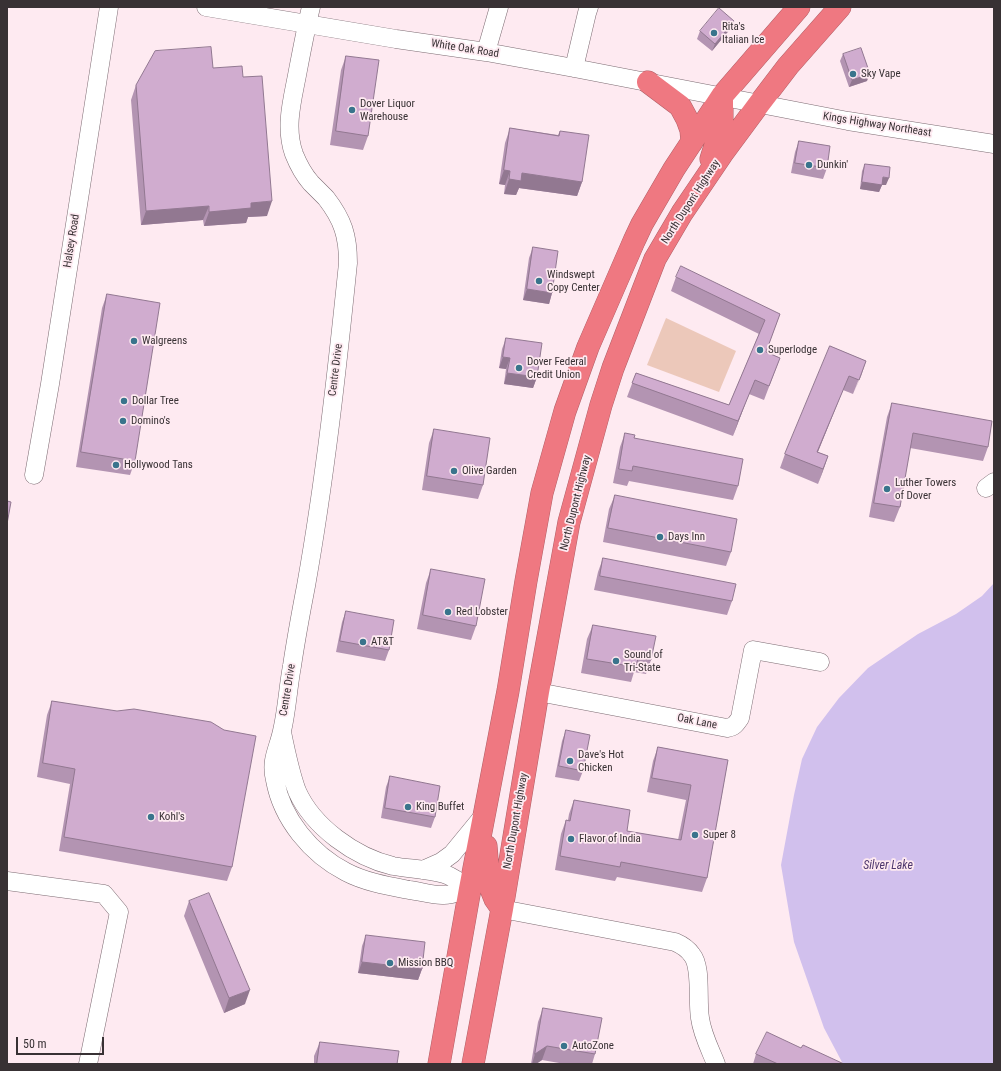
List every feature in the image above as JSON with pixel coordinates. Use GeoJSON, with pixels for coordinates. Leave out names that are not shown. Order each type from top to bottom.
{"type":"FeatureCollection","features":[{"type":"Feature","properties":{"kind":"highway"},"geometry":{"type":"LineString","coordinates":[[439,1064],[484,814],[508,691],[526,581],[544,486],[565,411],[588,346],[642,224],[674,169],[722,96],[799,7]]}},
{"type":"Feature","properties":{"kind":"highway","name":"North Dupont Highway"},"geometry":{"type":"LineString","coordinates":[[473,1064],[502,909],[538,692],[569,522],[612,368],[655,259],[704,178],[788,66],[840,7]]}},
{"type":"Feature","properties":{"kind":"highway"},"geometry":{"type":"LineString","coordinates":[[760,104],[766,66],[778,31]]}},
{"type":"Feature","properties":{"kind":"highway"},"geometry":{"type":"LineString","coordinates":[[648,82],[680,106],[691,130],[692,142]]}},
{"type":"Feature","properties":{"kind":"highway"},"geometry":{"type":"LineString","coordinates":[[704,178],[718,141],[722,124],[722,96]]}},
{"type":"Feature","properties":{"kind":"highway"},"geometry":{"type":"LineString","coordinates":[[526,581],[535,583],[542,590],[530,674],[538,692]]}},
{"type":"Feature","properties":{"kind":"highway"},"geometry":{"type":"LineString","coordinates":[[484,814],[489,884],[495,899],[502,909]]}},
{"type":"Feature","properties":{"kind":"highway"},"geometry":{"type":"LineString","coordinates":[[470,890],[479,898],[486,910],[495,947]]}},
{"type":"Feature","properties":{"kind":"street","name":"Halsey Road"},"geometry":{"type":"LineString","coordinates":[[34,475],[50,384],[109,7]]}},
{"type":"Feature","properties":{"kind":"street","name":"White Oak Road"},"geometry":{"type":"LineString","coordinates":[[206,7],[309,15],[396,39],[486,52],[722,96]]}},
{"type":"Feature","properties":{"kind":"street"},"geometry":{"type":"LineString","coordinates":[[486,52],[499,7]]}},
{"type":"Feature","properties":{"kind":"street"},"geometry":{"type":"LineString","coordinates":[[574,68],[589,7]]}},
{"type":"Feature","properties":{"kind":"street","name":"Centre Drive"},"geometry":{"type":"LineString","coordinates":[[309,15],[291,103],[289,122],[290,137],[294,153],[301,169],[310,182],[325,197],[342,223],[348,249],[348,263],[326,454],[313,544],[292,662],[282,731],[274,756],[274,780],[289,819],[298,832],[320,855],[345,872],[380,884],[444,896],[470,890]]}},
{"type":"Feature","properties":{"kind":"street","name":"Kings Highway Northeast"},"geometry":{"type":"LineString","coordinates":[[722,96],[848,121],[994,144]]}},
{"type":"Feature","properties":{"kind":"street","name":"Oak Lane"},"geometry":{"type":"LineString","coordinates":[[538,692],[727,728],[736,724],[740,718],[753,650],[820,662]]}},
{"type":"Feature","properties":{"kind":"street","name":"Centre Drive"},"geometry":{"type":"LineString","coordinates":[[282,731],[291,771],[298,791],[304,804],[323,827],[357,852],[370,858],[393,866],[445,874],[470,890]]}},
{"type":"Feature","properties":{"kind":"street"},"geometry":{"type":"LineString","coordinates":[[423,870],[441,862],[452,854],[484,814]]}},
{"type":"Feature","properties":{"kind":"street"},"geometry":{"type":"LineString","coordinates":[[7,881],[104,894],[119,912],[88,1064]]}},
{"type":"Feature","properties":{"kind":"street"},"geometry":{"type":"LineString","coordinates":[[502,909],[675,942],[681,945],[692,954],[698,967],[698,1003],[700,1019],[704,1036],[716,1064]]}},
{"type":"Feature","properties":{"kind":"shaded area"},"geometry":{"type":"Polygon","coordinates":[[[666,318],[736,351],[719,392],[647,365],[666,318]]]}},
{"type":"Feature","properties":{"kind":"water","name":"Silver Lake"},"geometry":{"type":"Polygon","coordinates":[[[994,583],[994,1064],[843,1064],[824,1028],[794,942],[781,865],[802,759],[817,727],[839,698],[868,668],[918,634],[956,614],[982,596],[994,583]]]}},
{"type":"Feature","properties":{"kind":"building","name":"Rita's Italian Ice"},"geometry":{"type":"Polygon","coordinates":[[[719,8],[734,21],[715,44],[700,31],[719,8]]]}},
{"type":"Feature","properties":{"kind":"building"},"geometry":{"type":"Polygon","coordinates":[[[211,47],[213,68],[242,66],[243,77],[262,76],[272,201],[251,203],[251,208],[209,212],[209,206],[146,211],[136,85],[155,51],[211,47]]]}},
{"type":"Feature","properties":{"kind":"building"},"geometry":{"type":"Polygon","coordinates":[[[861,48],[870,74],[852,80],[843,54],[861,48]]]}},
{"type":"Feature","properties":{"kind":"building","name":"Dover Liquor Warehouse"},"geometry":{"type":"Polygon","coordinates":[[[346,56],[379,60],[368,136],[336,131],[346,56]]]}},
{"type":"Feature","properties":{"kind":"building"},"geometry":{"type":"Polygon","coordinates":[[[510,128],[559,136],[560,131],[589,135],[582,182],[522,173],[521,181],[509,179],[510,171],[504,170],[510,128]]]}},
{"type":"Feature","properties":{"kind":"building"},"geometry":{"type":"Polygon","coordinates":[[[799,141],[830,146],[827,168],[795,163],[799,141]]]}},
{"type":"Feature","properties":{"kind":"building"},"geometry":{"type":"Polygon","coordinates":[[[865,164],[890,167],[889,178],[883,177],[882,185],[862,182],[865,164]]]}},
{"type":"Feature","properties":{"kind":"building","name":"Windswept Copy Center"},"geometry":{"type":"Polygon","coordinates":[[[533,247],[558,251],[552,293],[527,289],[533,247]]]}},
{"type":"Feature","properties":{"kind":"building"},"geometry":{"type":"Polygon","coordinates":[[[681,266],[780,314],[766,352],[780,358],[769,386],[755,380],[738,421],[632,383],[636,373],[729,405],[765,320],[676,277],[681,266]]]}},
{"type":"Feature","properties":{"kind":"building"},"geometry":{"type":"Polygon","coordinates":[[[107,294],[160,303],[135,461],[81,452],[107,294]]]}},
{"type":"Feature","properties":{"kind":"building","name":"Dover Federal Credit Union"},"geometry":{"type":"Polygon","coordinates":[[[506,338],[542,343],[537,377],[507,373],[510,358],[503,357],[506,338]]]}},
{"type":"Feature","properties":{"kind":"building"},"geometry":{"type":"Polygon","coordinates":[[[830,346],[866,361],[859,380],[849,376],[817,452],[828,456],[823,469],[785,454],[830,346]]]}},
{"type":"Feature","properties":{"kind":"building","name":"Luther Towers of Dover"},"geometry":{"type":"Polygon","coordinates":[[[892,403],[992,421],[988,447],[913,433],[900,507],[874,503],[892,403]]]}},
{"type":"Feature","properties":{"kind":"building","name":"Olive Garden"},"geometry":{"type":"Polygon","coordinates":[[[434,429],[490,438],[483,485],[427,476],[434,429]]]}},
{"type":"Feature","properties":{"kind":"building"},"geometry":{"type":"Polygon","coordinates":[[[625,433],[635,435],[634,438],[743,459],[738,486],[633,466],[632,471],[619,469],[625,433]]]}},
{"type":"Feature","properties":{"kind":"building"},"geometry":{"type":"Polygon","coordinates":[[[615,495],[737,519],[731,552],[608,528],[615,495]]]}},
{"type":"Feature","properties":{"kind":"building"},"geometry":{"type":"Polygon","coordinates":[[[7,501],[11,502],[7,524],[7,501]]]}},
{"type":"Feature","properties":{"kind":"building"},"geometry":{"type":"Polygon","coordinates":[[[603,558],[736,584],[732,601],[600,576],[603,558]]]}},
{"type":"Feature","properties":{"kind":"building","name":"Red Lobster"},"geometry":{"type":"Polygon","coordinates":[[[431,569],[485,579],[476,626],[423,615],[431,569]]]}},
{"type":"Feature","properties":{"kind":"building"},"geometry":{"type":"Polygon","coordinates":[[[346,611],[394,620],[389,650],[340,641],[346,611]]]}},
{"type":"Feature","properties":{"kind":"building"},"geometry":{"type":"Polygon","coordinates":[[[593,625],[656,636],[651,660],[638,658],[636,667],[587,659],[593,625]]]}},
{"type":"Feature","properties":{"kind":"building","name":"Kohl's"},"geometry":{"type":"Polygon","coordinates":[[[52,701],[117,711],[134,709],[211,722],[224,730],[256,736],[232,867],[64,837],[75,769],[43,763],[52,701]]]}},
{"type":"Feature","properties":{"kind":"building","name":"Dave's Hot Chicken"},"geometry":{"type":"Polygon","coordinates":[[[566,730],[590,735],[583,771],[559,766],[566,730]]]}},
{"type":"Feature","properties":{"kind":"building"},"geometry":{"type":"Polygon","coordinates":[[[658,747],[728,760],[707,878],[621,862],[620,867],[560,856],[566,820],[570,821],[574,800],[630,810],[627,831],[681,840],[691,785],[652,778],[658,747]]]}},
{"type":"Feature","properties":{"kind":"building","name":"King Buffet"},"geometry":{"type":"Polygon","coordinates":[[[390,776],[440,786],[435,817],[385,808],[390,776]]]}},
{"type":"Feature","properties":{"kind":"building"},"geometry":{"type":"Polygon","coordinates":[[[209,893],[250,990],[229,998],[189,901],[209,893]]]}},
{"type":"Feature","properties":{"kind":"building"},"geometry":{"type":"Polygon","coordinates":[[[366,935],[425,942],[422,969],[362,962],[366,935]]]}},
{"type":"Feature","properties":{"kind":"building"},"geometry":{"type":"Polygon","coordinates":[[[543,1008],[602,1018],[595,1054],[547,1046],[535,1054],[543,1008]]]}},
{"type":"Feature","properties":{"kind":"building"},"geometry":{"type":"Polygon","coordinates":[[[767,1032],[801,1048],[803,1045],[844,1064],[778,1064],[756,1054],[767,1032]]]}},
{"type":"Feature","properties":{"kind":"building"},"geometry":{"type":"Polygon","coordinates":[[[320,1042],[399,1051],[397,1064],[317,1064],[320,1042]]]}},
{"type":"Feature","properties":{"kind":"place","name":"Rita's Italian Ice"},"geometry":{"type":"Point","coordinates":[714,33]}},
{"type":"Feature","properties":{"kind":"place","name":"Sky Vape"},"geometry":{"type":"Point","coordinates":[853,74]}},
{"type":"Feature","properties":{"kind":"place","name":"Dover Liquor Warehouse"},"geometry":{"type":"Point","coordinates":[352,110]}},
{"type":"Feature","properties":{"kind":"place","name":"Dunkin'"},"geometry":{"type":"Point","coordinates":[809,165]}},
{"type":"Feature","properties":{"kind":"place","name":"Windswept Copy Center"},"geometry":{"type":"Point","coordinates":[539,281]}},
{"type":"Feature","properties":{"kind":"place","name":"Walgreens"},"geometry":{"type":"Point","coordinates":[134,341]}},
{"type":"Feature","properties":{"kind":"place","name":"Superlodge"},"geometry":{"type":"Point","coordinates":[760,350]}},
{"type":"Feature","properties":{"kind":"place","name":"Dover Federal Credit Union"},"geometry":{"type":"Point","coordinates":[519,368]}},
{"type":"Feature","properties":{"kind":"place","name":"Dollar Tree"},"geometry":{"type":"Point","coordinates":[124,401]}},
{"type":"Feature","properties":{"kind":"place","name":"Domino's"},"geometry":{"type":"Point","coordinates":[123,421]}},
{"type":"Feature","properties":{"kind":"place","name":"Hollywood Tans"},"geometry":{"type":"Point","coordinates":[116,465]}},
{"type":"Feature","properties":{"kind":"place","name":"Olive Garden"},"geometry":{"type":"Point","coordinates":[454,471]}},
{"type":"Feature","properties":{"kind":"place","name":"Luther Towers of Dover"},"geometry":{"type":"Point","coordinates":[887,489]}},
{"type":"Feature","properties":{"kind":"place","name":"Days Inn"},"geometry":{"type":"Point","coordinates":[660,537]}},
{"type":"Feature","properties":{"kind":"place","name":"Red Lobster"},"geometry":{"type":"Point","coordinates":[448,612]}},
{"type":"Feature","properties":{"kind":"place","name":"AT&T"},"geometry":{"type":"Point","coordinates":[363,642]}},
{"type":"Feature","properties":{"kind":"place","name":"Sound of Tri-State"},"geometry":{"type":"Point","coordinates":[616,661]}},
{"type":"Feature","properties":{"kind":"place","name":"Dave's Hot Chicken"},"geometry":{"type":"Point","coordinates":[570,761]}},
{"type":"Feature","properties":{"kind":"place","name":"King Buffet"},"geometry":{"type":"Point","coordinates":[408,807]}},
{"type":"Feature","properties":{"kind":"place","name":"Kohl's"},"geometry":{"type":"Point","coordinates":[151,817]}},
{"type":"Feature","properties":{"kind":"place","name":"Super 8"},"geometry":{"type":"Point","coordinates":[695,835]}},
{"type":"Feature","properties":{"kind":"place","name":"Flavor of India"},"geometry":{"type":"Point","coordinates":[571,839]}},
{"type":"Feature","properties":{"kind":"place","name":"Mission BBQ"},"geometry":{"type":"Point","coordinates":[390,963]}},
{"type":"Feature","properties":{"kind":"place","name":"AutoZone"},"geometry":{"type":"Point","coordinates":[564,1046]}}]}
